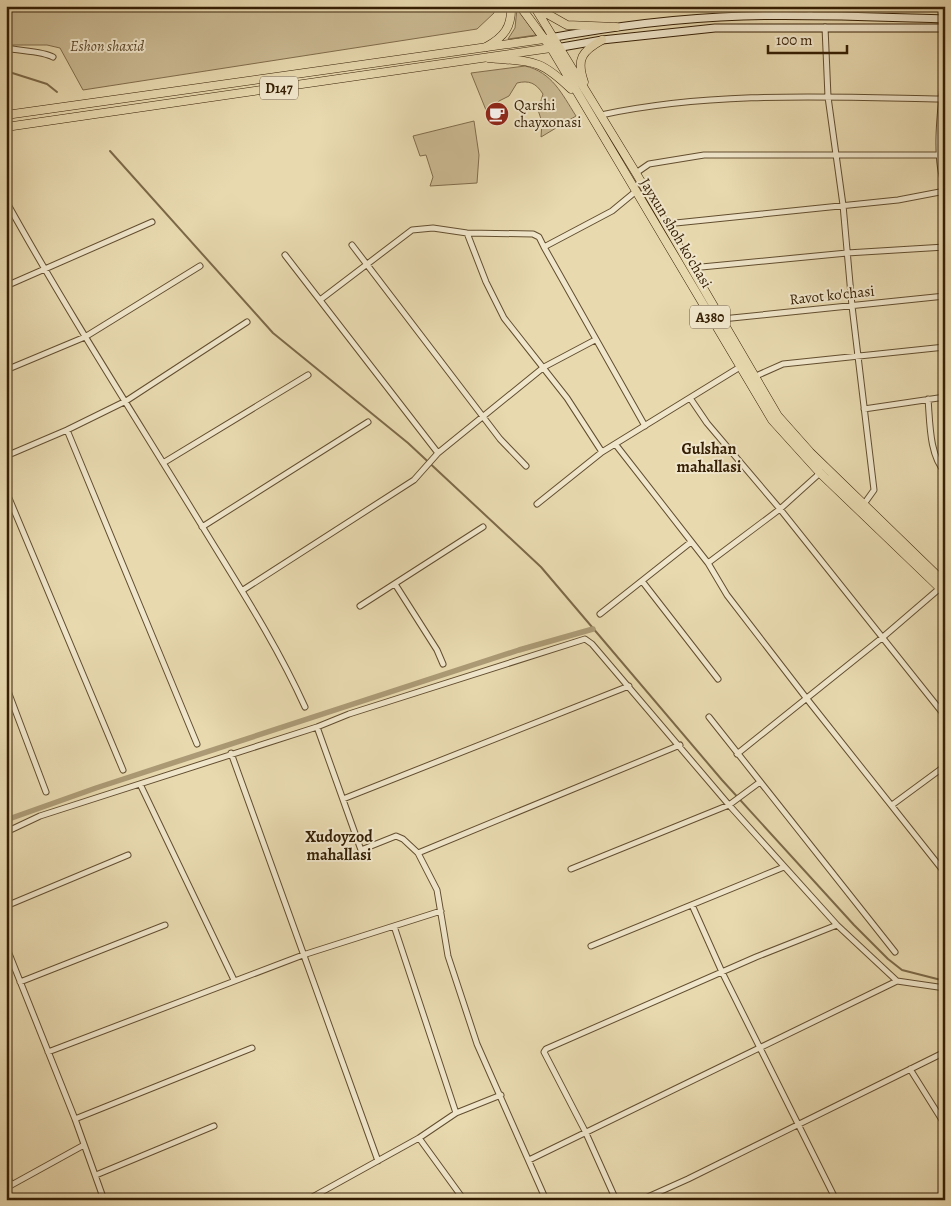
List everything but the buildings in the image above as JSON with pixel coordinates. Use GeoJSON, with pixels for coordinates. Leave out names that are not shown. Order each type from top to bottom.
{"type":"FeatureCollection","features":[{"type":"Feature","properties":{"kind":"main road"},"geometry":{"type":"LineString","coordinates":[[486,47],[499,40],[508,30],[512,18],[512,6]]}},
{"type":"Feature","properties":{"kind":"main road","name":"Jayxun shoh ko'chasi"},"geometry":{"type":"LineString","coordinates":[[520,6],[550,48],[772,420],[820,473],[943,588]]}},
{"type":"Feature","properties":{"kind":"main road"},"geometry":{"type":"LineString","coordinates":[[534,6],[567,25],[616,27]]}},
{"type":"Feature","properties":{"kind":"main road","name":"Jayxun shoh ko'chasi"},"geometry":{"type":"LineString","coordinates":[[534,6],[636,173],[778,416],[796,438],[864,504],[943,588]]}},
{"type":"Feature","properties":{"kind":"main road"},"geometry":{"type":"LineString","coordinates":[[544,39],[616,27],[742,16],[945,19]]}},
{"type":"Feature","properties":{"kind":"main road"},"geometry":{"type":"LineString","coordinates":[[550,48],[560,48],[602,40],[715,28],[945,28]]}},
{"type":"Feature","properties":{"kind":"main road","name":"D147"},"geometry":{"type":"LineString","coordinates":[[6,115],[544,39]]}},
{"type":"Feature","properties":{"kind":"main road"},"geometry":{"type":"LineString","coordinates":[[587,93],[579,64],[588,48],[602,40]]}},
{"type":"Feature","properties":{"kind":"main road","name":"D147"},"geometry":{"type":"LineString","coordinates":[[6,127],[550,48]]}},
{"type":"Feature","properties":{"kind":"main road"},"geometry":{"type":"LineString","coordinates":[[488,58],[536,62],[550,70],[579,97]]}},
{"type":"Feature","properties":{"kind":"street"},"geometry":{"type":"LineString","coordinates":[[810,6],[810,16]]}},
{"type":"Feature","properties":{"kind":"street"},"geometry":{"type":"LineString","coordinates":[[825,27],[828,98],[843,205],[857,355],[874,490],[864,504]]}},
{"type":"Feature","properties":{"kind":"street"},"geometry":{"type":"LineString","coordinates":[[6,48],[31,53],[47,53],[54,57]]}},
{"type":"Feature","properties":{"kind":"street"},"geometry":{"type":"LineString","coordinates":[[945,67],[942,99],[941,174],[945,185]]}},
{"type":"Feature","properties":{"kind":"street"},"geometry":{"type":"LineString","coordinates":[[601,115],[642,106],[711,99],[942,99]]}},
{"type":"Feature","properties":{"kind":"street"},"geometry":{"type":"LineString","coordinates":[[636,173],[649,164],[704,155],[942,155]]}},
{"type":"Feature","properties":{"kind":"street"},"geometry":{"type":"LineString","coordinates":[[666,224],[898,200],[945,191]]}},
{"type":"Feature","properties":{"kind":"street"},"geometry":{"type":"LineString","coordinates":[[544,247],[612,211],[635,192]]}},
{"type":"Feature","properties":{"kind":"street"},"geometry":{"type":"LineString","coordinates":[[6,202],[242,590],[293,679],[305,707]]}},
{"type":"Feature","properties":{"kind":"street"},"geometry":{"type":"LineString","coordinates":[[6,286],[152,222]]}},
{"type":"Feature","properties":{"kind":"street"},"geometry":{"type":"LineString","coordinates":[[320,300],[412,230],[433,228],[467,233],[533,234],[538,237],[544,247],[644,426]]}},
{"type":"Feature","properties":{"kind":"street"},"geometry":{"type":"LineString","coordinates":[[467,233],[486,282],[504,318],[567,398],[602,452]]}},
{"type":"Feature","properties":{"kind":"street"},"geometry":{"type":"LineString","coordinates":[[352,245],[482,416],[526,466]]}},
{"type":"Feature","properties":{"kind":"street"},"geometry":{"type":"LineString","coordinates":[[691,268],[847,253],[945,247]]}},
{"type":"Feature","properties":{"kind":"street"},"geometry":{"type":"LineString","coordinates":[[285,254],[438,453]]}},
{"type":"Feature","properties":{"kind":"street"},"geometry":{"type":"LineString","coordinates":[[6,370],[86,336],[200,266]]}},
{"type":"Feature","properties":{"kind":"street","name":"Ravot ko'chasi"},"geometry":{"type":"LineString","coordinates":[[722,319],[945,296]]}},
{"type":"Feature","properties":{"kind":"street"},"geometry":{"type":"LineString","coordinates":[[6,456],[67,430],[126,401],[247,322]]}},
{"type":"Feature","properties":{"kind":"street"},"geometry":{"type":"LineString","coordinates":[[242,590],[414,480],[438,453],[544,367],[595,340]]}},
{"type":"Feature","properties":{"kind":"street"},"geometry":{"type":"LineString","coordinates":[[756,376],[783,364],[945,347]]}},
{"type":"Feature","properties":{"kind":"street"},"geometry":{"type":"LineString","coordinates":[[537,504],[602,452],[740,367]]}},
{"type":"Feature","properties":{"kind":"street"},"geometry":{"type":"LineString","coordinates":[[163,463],[308,375]]}},
{"type":"Feature","properties":{"kind":"street"},"geometry":{"type":"LineString","coordinates":[[864,410],[945,397]]}},
{"type":"Feature","properties":{"kind":"street"},"geometry":{"type":"LineString","coordinates":[[690,398],[707,423],[780,509],[945,716]]}},
{"type":"Feature","properties":{"kind":"street"},"geometry":{"type":"LineString","coordinates":[[928,399],[933,443],[940,467],[945,472]]}},
{"type":"Feature","properties":{"kind":"street"},"geometry":{"type":"LineString","coordinates":[[202,527],[368,422]]}},
{"type":"Feature","properties":{"kind":"street"},"geometry":{"type":"LineString","coordinates":[[67,430],[197,744]]}},
{"type":"Feature","properties":{"kind":"street"},"geometry":{"type":"LineString","coordinates":[[616,445],[708,563],[727,594],[945,873]]}},
{"type":"Feature","properties":{"kind":"street"},"geometry":{"type":"LineString","coordinates":[[708,563],[780,509],[820,473]]}},
{"type":"Feature","properties":{"kind":"street"},"geometry":{"type":"LineString","coordinates":[[6,491],[123,770]]}},
{"type":"Feature","properties":{"kind":"street"},"geometry":{"type":"LineString","coordinates":[[360,606],[483,527]]}},
{"type":"Feature","properties":{"kind":"street"},"geometry":{"type":"LineString","coordinates":[[600,614],[691,542]]}},
{"type":"Feature","properties":{"kind":"street"},"geometry":{"type":"LineString","coordinates":[[642,581],[718,679]]}},
{"type":"Feature","properties":{"kind":"street"},"geometry":{"type":"LineString","coordinates":[[395,584],[437,650],[443,664]]}},
{"type":"Feature","properties":{"kind":"street"},"geometry":{"type":"LineString","coordinates":[[738,754],[943,588]]}},
{"type":"Feature","properties":{"kind":"street"},"geometry":{"type":"LineString","coordinates":[[6,832],[40,816],[317,727],[348,714],[585,639],[592,644],[630,686],[732,803],[784,867],[837,925],[897,981]]}},
{"type":"Feature","properties":{"kind":"street"},"geometry":{"type":"LineString","coordinates":[[6,686],[46,792]]}},
{"type":"Feature","properties":{"kind":"street"},"geometry":{"type":"LineString","coordinates":[[343,799],[630,686]]}},
{"type":"Feature","properties":{"kind":"street"},"geometry":{"type":"LineString","coordinates":[[709,717],[895,952]]}},
{"type":"Feature","properties":{"kind":"street"},"geometry":{"type":"LineString","coordinates":[[317,727],[361,850],[396,836],[403,839],[418,853],[437,890],[448,956],[474,1035],[546,1200]]}},
{"type":"Feature","properties":{"kind":"street"},"geometry":{"type":"LineString","coordinates":[[418,853],[680,745]]}},
{"type":"Feature","properties":{"kind":"street"},"geometry":{"type":"LineString","coordinates":[[232,753],[378,1161]]}},
{"type":"Feature","properties":{"kind":"street"},"geometry":{"type":"LineString","coordinates":[[892,806],[945,766]]}},
{"type":"Feature","properties":{"kind":"street"},"geometry":{"type":"LineString","coordinates":[[571,869],[732,803],[760,782]]}},
{"type":"Feature","properties":{"kind":"street"},"geometry":{"type":"LineString","coordinates":[[140,784],[234,980]]}},
{"type":"Feature","properties":{"kind":"street"},"geometry":{"type":"LineString","coordinates":[[6,906],[128,855]]}},
{"type":"Feature","properties":{"kind":"street"},"geometry":{"type":"LineString","coordinates":[[591,946],[784,867]]}},
{"type":"Feature","properties":{"kind":"street"},"geometry":{"type":"LineString","coordinates":[[692,905],[722,972],[836,1200]]}},
{"type":"Feature","properties":{"kind":"street"},"geometry":{"type":"LineString","coordinates":[[48,1052],[303,955],[441,911]]}},
{"type":"Feature","properties":{"kind":"street"},"geometry":{"type":"LineString","coordinates":[[20,982],[165,925]]}},
{"type":"Feature","properties":{"kind":"street"},"geometry":{"type":"LineString","coordinates":[[616,1200],[585,1131],[544,1052],[546,1049],[722,972],[837,925]]}},
{"type":"Feature","properties":{"kind":"street"},"geometry":{"type":"LineString","coordinates":[[394,926],[456,1113]]}},
{"type":"Feature","properties":{"kind":"street"},"geometry":{"type":"LineString","coordinates":[[6,946],[75,1119],[104,1200]]}},
{"type":"Feature","properties":{"kind":"street"},"geometry":{"type":"LineString","coordinates":[[528,1160],[897,981],[945,988]]}},
{"type":"Feature","properties":{"kind":"street"},"geometry":{"type":"LineString","coordinates":[[75,1119],[252,1048]]}},
{"type":"Feature","properties":{"kind":"street"},"geometry":{"type":"LineString","coordinates":[[641,1200],[688,1179],[945,1052]]}},
{"type":"Feature","properties":{"kind":"street"},"geometry":{"type":"LineString","coordinates":[[910,1069],[942,1120],[945,1119]]}},
{"type":"Feature","properties":{"kind":"street"},"geometry":{"type":"LineString","coordinates":[[307,1200],[419,1138],[456,1113],[501,1096]]}},
{"type":"Feature","properties":{"kind":"street"},"geometry":{"type":"LineString","coordinates":[[96,1176],[214,1126]]}},
{"type":"Feature","properties":{"kind":"street"},"geometry":{"type":"LineString","coordinates":[[419,1138],[464,1200]]}},
{"type":"Feature","properties":{"kind":"street"},"geometry":{"type":"LineString","coordinates":[[6,1172],[9,1186],[84,1145]]}},
{"type":"Feature","properties":{"kind":"green space","name":"Eshon shaxid"},"geometry":{"type":"Polygon","coordinates":[[[6,6],[494,6],[494,13],[477,29],[83,90],[60,48],[47,45],[6,45],[6,6]]]}},
{"type":"Feature","properties":{"kind":"green space"},"geometry":{"type":"Polygon","coordinates":[[[517,8],[536,35],[508,39],[515,28],[517,8]]]}},
{"type":"Feature","properties":{"kind":"green space"},"geometry":{"type":"Polygon","coordinates":[[[525,66],[542,73],[549,79],[561,92],[576,116],[541,137],[542,122],[538,110],[543,94],[538,87],[529,82],[517,83],[509,96],[499,101],[488,115],[471,73],[525,66]]]}},
{"type":"Feature","properties":{"kind":"green space"},"geometry":{"type":"Polygon","coordinates":[[[474,121],[479,155],[477,183],[430,186],[433,177],[426,155],[420,156],[413,136],[474,121]]]}},
{"type":"Feature","properties":{"kind":"waterway"},"geometry":{"type":"LineString","coordinates":[[6,71],[47,84],[57,92]]}},
{"type":"Feature","properties":{"kind":"waterway"},"geometry":{"type":"LineString","coordinates":[[110,151],[273,333],[408,443],[541,567],[722,780],[854,925],[888,959],[902,970],[945,981]]}},
{"type":"Feature","properties":{"kind":"waterway"},"geometry":{"type":"LineString","coordinates":[[6,820],[96,788],[519,650],[593,629]]}},
{"type":"Feature","properties":{"kind":"place","name":"Qarshi chayxonasi"},"geometry":{"type":"Point","coordinates":[497,114]}},
{"type":"Feature","properties":{"kind":"district","name":"Gulshan mahallasi"},"geometry":{"type":"Point","coordinates":[709,457]}},
{"type":"Feature","properties":{"kind":"district","name":"Xudoyzod mahallasi"},"geometry":{"type":"Point","coordinates":[339,845]}}]}
